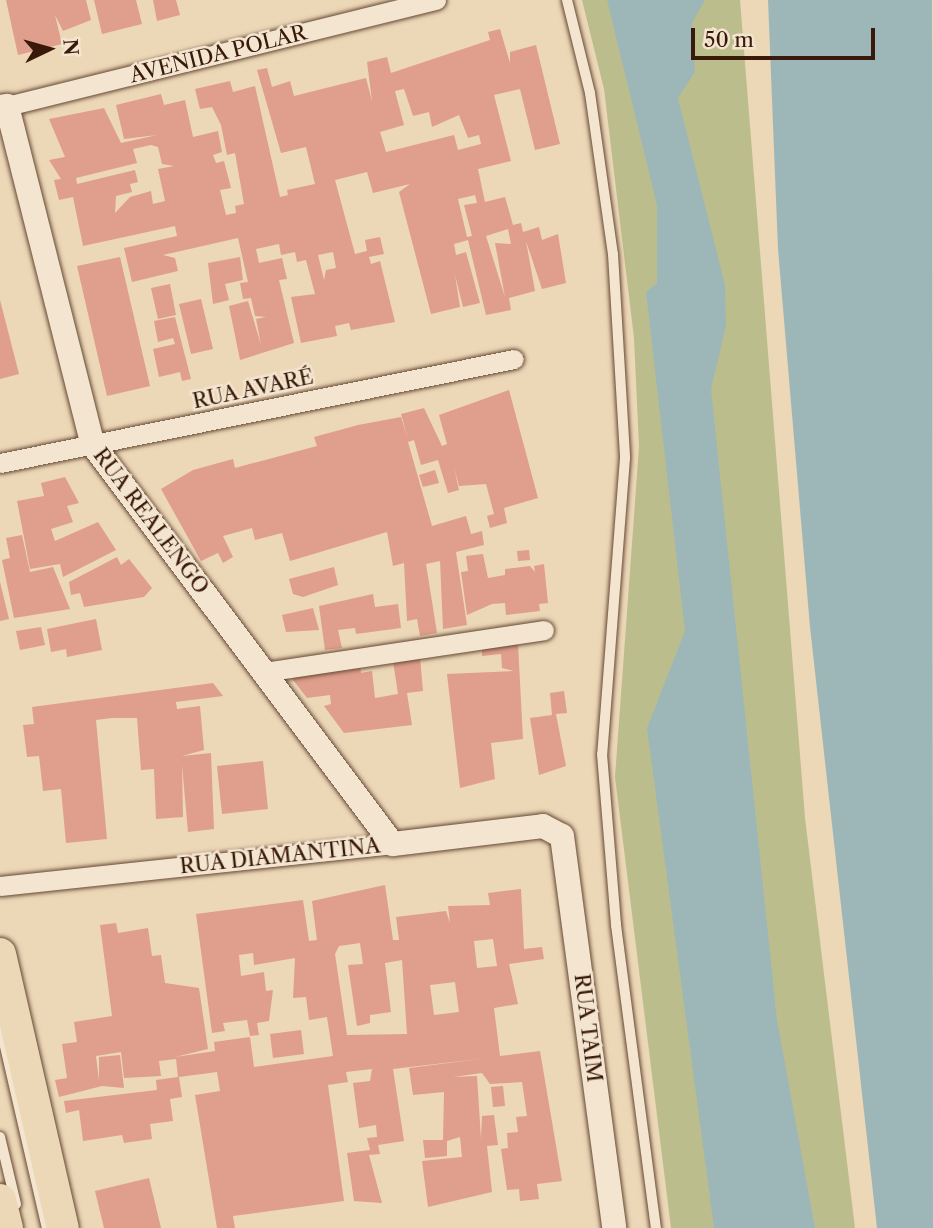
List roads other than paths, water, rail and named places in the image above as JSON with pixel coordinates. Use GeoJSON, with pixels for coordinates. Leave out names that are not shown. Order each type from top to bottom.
{"type":"FeatureCollection","features":[{"type":"Feature","properties":{"kind":"main road"},"geometry":{"type":"LineString","coordinates":[[0,954],[63,1228]]}},
{"type":"Feature","properties":{"kind":"main road"},"geometry":{"type":"LineString","coordinates":[[0,1200],[7,1228]]}},
{"type":"Feature","properties":{"kind":"street","name":"AVENIDA POLAR"},"geometry":{"type":"LineString","coordinates":[[4,106],[436,0]]}},
{"type":"Feature","properties":{"kind":"street","name":"RUA REALENGO"},"geometry":{"type":"LineString","coordinates":[[4,106],[93,445],[393,844]]}},
{"type":"Feature","properties":{"kind":"street","name":"RUA AVARÉ"},"geometry":{"type":"LineString","coordinates":[[0,463],[514,359]]}},
{"type":"Feature","properties":{"kind":"street"},"geometry":{"type":"LineString","coordinates":[[264,672],[544,630]]}},
{"type":"Feature","properties":{"kind":"street","name":"RUA DIAMANTINA"},"geometry":{"type":"LineString","coordinates":[[0,886],[543,826],[558,830]]}},
{"type":"Feature","properties":{"kind":"street","name":"RUA TAIM"},"geometry":{"type":"LineString","coordinates":[[558,830],[614,1228]]}},
{"type":"Feature","properties":{"kind":"lane"},"geometry":{"type":"LineString","coordinates":[[568,0],[590,93],[613,254],[625,458],[602,754],[616,925],[656,1228]]}},
{"type":"Feature","properties":{"kind":"lane"},"geometry":{"type":"LineString","coordinates":[[0,1025],[47,1228]]}},
{"type":"Feature","properties":{"kind":"lane"},"geometry":{"type":"LineString","coordinates":[[0,1137],[22,1228]]}},
{"type":"Feature","properties":{"kind":"water"},"geometry":{"type":"Polygon","coordinates":[[[607,0],[705,0],[692,23],[695,72],[678,98],[725,285],[726,326],[711,389],[777,1020],[815,1228],[714,1228],[647,728],[685,631],[646,292],[657,283],[657,205],[607,0]]]}},
{"type":"Feature","properties":{"kind":"water"},"geometry":{"type":"Polygon","coordinates":[[[768,0],[932,0],[933,1228],[877,1228],[810,627],[778,249],[768,0]]]}}]}
